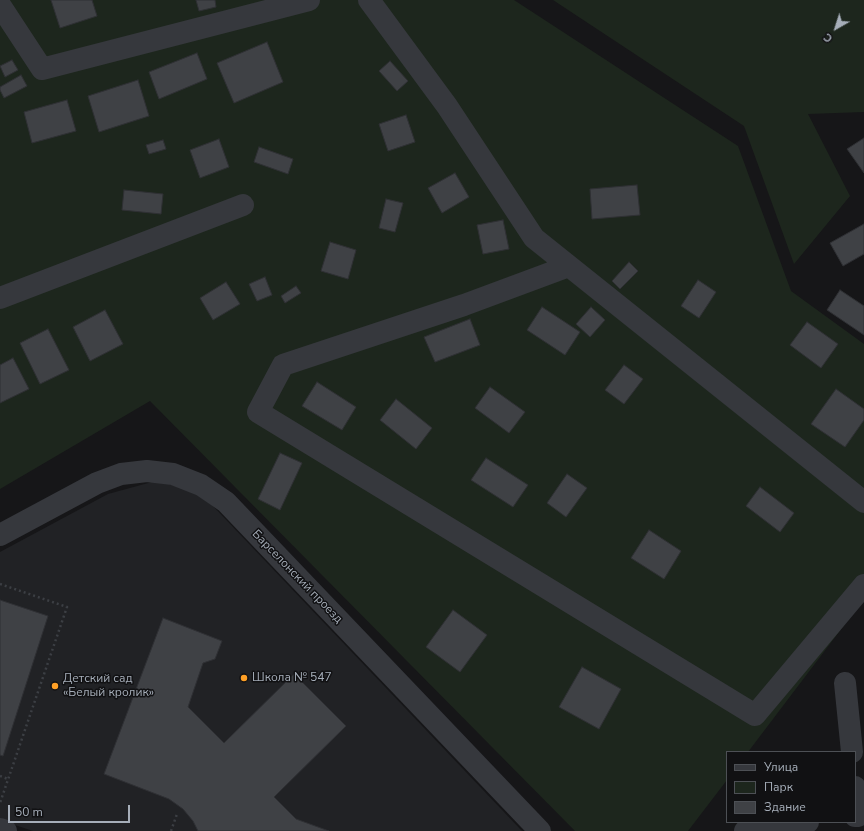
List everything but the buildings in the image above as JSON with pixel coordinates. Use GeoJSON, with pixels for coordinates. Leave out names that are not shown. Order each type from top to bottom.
{"type":"FeatureCollection","features":[{"type":"Feature","properties":{"kind":"street"},"geometry":{"type":"LineString","coordinates":[[0,5],[42,68],[309,0]]}},
{"type":"Feature","properties":{"kind":"street"},"geometry":{"type":"LineString","coordinates":[[370,0],[447,106],[534,238],[864,502]]}},
{"type":"Feature","properties":{"kind":"street"},"geometry":{"type":"LineString","coordinates":[[0,298],[243,205]]}},
{"type":"Feature","properties":{"kind":"street"},"geometry":{"type":"LineString","coordinates":[[569,266],[464,305],[283,365],[258,412],[754,716],[864,585]]}},
{"type":"Feature","properties":{"kind":"street","name":"Барселонский проезд"},"geometry":{"type":"LineString","coordinates":[[0,535],[97,483],[121,474],[147,471],[173,474],[201,485],[226,502],[540,831]]}},
{"type":"Feature","properties":{"kind":"street"},"geometry":{"type":"LineString","coordinates":[[845,683],[852,751]]}},
{"type":"Feature","properties":{"kind":"street"},"geometry":{"type":"LineString","coordinates":[[856,797],[858,816],[856,816]]}},
{"type":"Feature","properties":{"kind":"street"},"geometry":{"type":"LineString","coordinates":[[745,831],[800,823]]}},
{"type":"Feature","properties":{"kind":"street"},"geometry":{"type":"LineString","coordinates":[[0,829],[6,831]]}},
{"type":"Feature","properties":{"kind":"path"},"geometry":{"type":"LineString","coordinates":[[0,584],[67,607],[0,803]]}},
{"type":"Feature","properties":{"kind":"path"},"geometry":{"type":"LineString","coordinates":[[0,776],[8,778]]}},
{"type":"Feature","properties":{"kind":"path"},"geometry":{"type":"LineString","coordinates":[[171,831],[177,814]]}},
{"type":"Feature","properties":{"kind":"shaded area","name":"Школа № 547"},"geometry":{"type":"Polygon","coordinates":[[[152,482],[169,484],[190,490],[212,505],[522,831],[33,831],[0,820],[0,552],[108,494],[152,482]]]}},
{"type":"Feature","properties":{"kind":"green space"},"geometry":{"type":"Polygon","coordinates":[[[0,0],[514,0],[738,146],[791,291],[864,344],[864,599],[749,751],[726,751],[726,781],[688,831],[575,831],[150,401],[0,489],[0,0]]]}},
{"type":"Feature","properties":{"kind":"green space"},"geometry":{"type":"Polygon","coordinates":[[[553,0],[864,0],[864,112],[808,114],[850,196],[794,264],[744,126],[553,0]]]}},
{"type":"Feature","properties":{"kind":"place","name":"Школа № 547"},"geometry":{"type":"Point","coordinates":[244,678]}},
{"type":"Feature","properties":{"kind":"place","name":"Детский сад «Белый кролик»"},"geometry":{"type":"Point","coordinates":[55,686]}}]}
